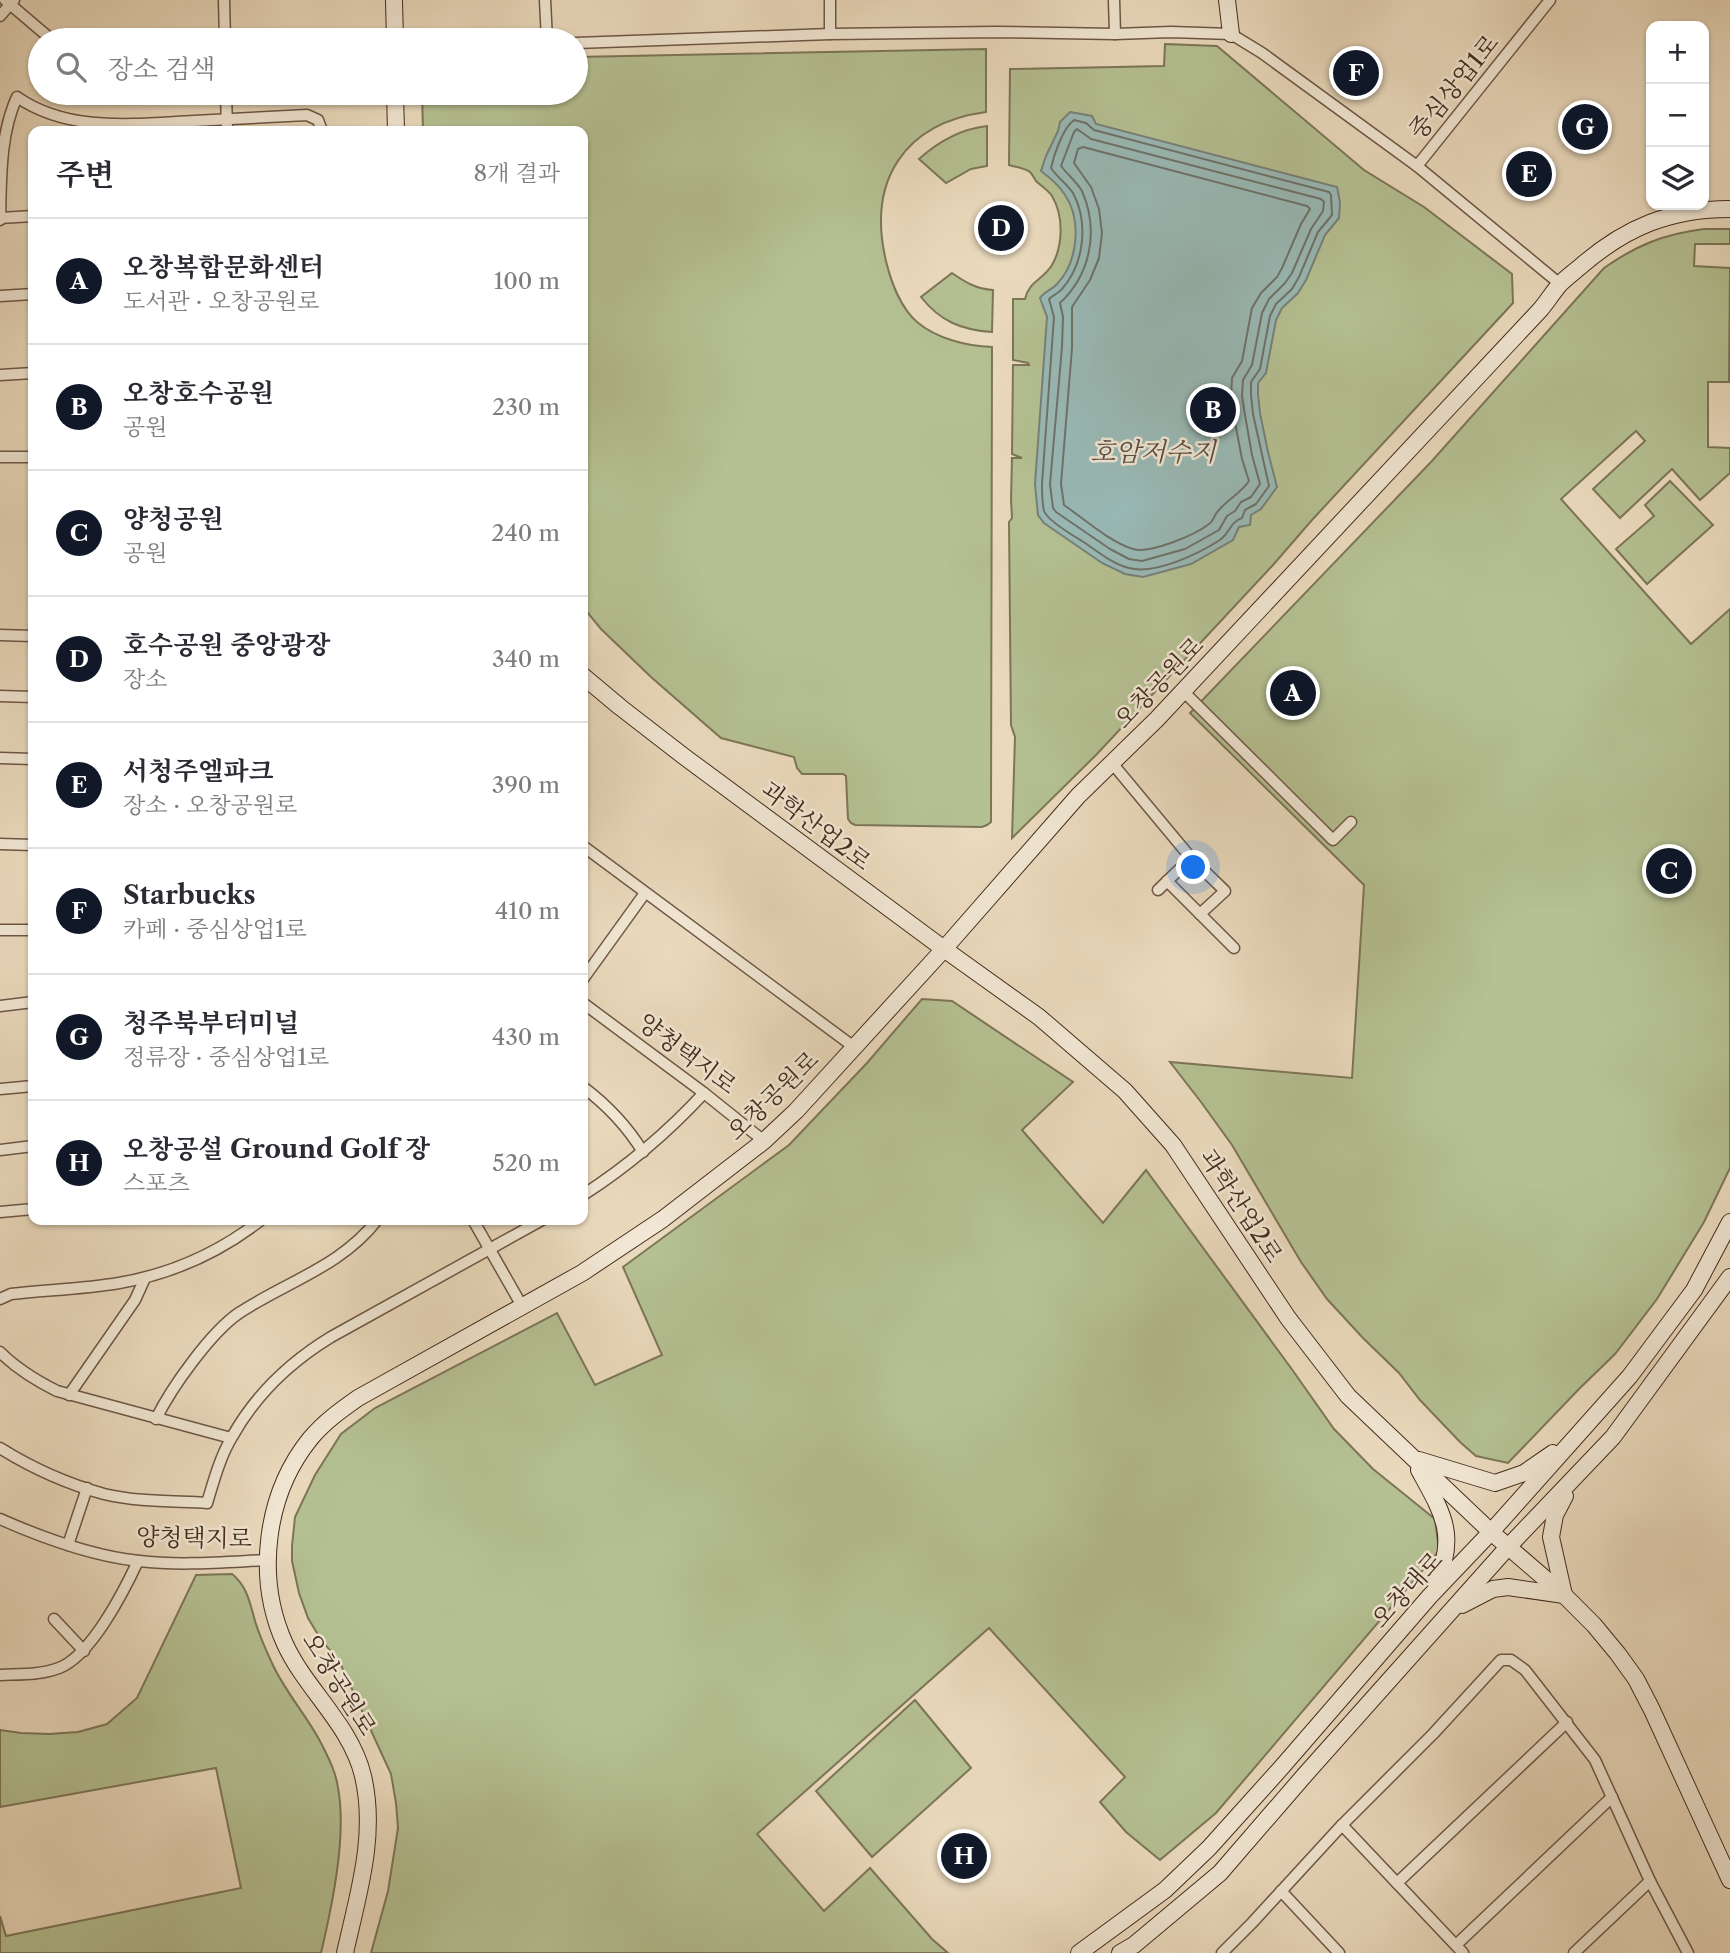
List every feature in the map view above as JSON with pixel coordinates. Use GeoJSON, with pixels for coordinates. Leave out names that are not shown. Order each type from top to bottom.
{"type":"FeatureCollection","features":[{"type":"Feature","properties":{"kind":"street"},"geometry":{"type":"LineString","coordinates":[[224,0],[225,28]]}},
{"type":"Feature","properties":{"kind":"street"},"geometry":{"type":"LineString","coordinates":[[394,0],[395,28]]}},
{"type":"Feature","properties":{"kind":"street"},"geometry":{"type":"LineString","coordinates":[[545,0],[546,28]]}},
{"type":"Feature","properties":{"kind":"street"},"geometry":{"type":"LineString","coordinates":[[830,0],[830,34]]}},
{"type":"Feature","properties":{"kind":"street"},"geometry":{"type":"LineString","coordinates":[[1114,0],[1115,34]]}},
{"type":"Feature","properties":{"kind":"street"},"geometry":{"type":"LineString","coordinates":[[1227,0],[1231,34]]}},
{"type":"Feature","properties":{"kind":"street","name":"중심상업1로"},"geometry":{"type":"LineString","coordinates":[[588,43],[830,34],[1231,34],[1262,53],[1417,166],[1550,0]]}},
{"type":"Feature","properties":{"kind":"street"},"geometry":{"type":"LineString","coordinates":[[0,16],[10,2],[39,28]]}},
{"type":"Feature","properties":{"kind":"street"},"geometry":{"type":"LineString","coordinates":[[28,104],[18,97],[8,112],[3,130],[0,219],[28,216]]}},
{"type":"Feature","properties":{"kind":"street"},"geometry":{"type":"LineString","coordinates":[[29,105],[53,116],[92,123],[129,124],[307,115],[318,120],[320,126]]}},
{"type":"Feature","properties":{"kind":"street"},"geometry":{"type":"LineString","coordinates":[[226,105],[228,126]]}},
{"type":"Feature","properties":{"kind":"street"},"geometry":{"type":"LineString","coordinates":[[395,105],[396,126]]}},
{"type":"Feature","properties":{"kind":"street"},"geometry":{"type":"LineString","coordinates":[[1417,166],[1560,284]]}},
{"type":"Feature","properties":{"kind":"street","name":"오창공원로"},"geometry":{"type":"LineString","coordinates":[[345,1953],[368,1842],[368,1817],[362,1775],[356,1754],[285,1644],[269,1585],[271,1521],[289,1472],[299,1455],[324,1424],[358,1398],[582,1273],[663,1219],[764,1141],[796,1111],[855,1047],[1078,796],[1183,691],[1540,310],[1560,284],[1607,245],[1650,222],[1695,211],[1730,209]]}},
{"type":"Feature","properties":{"kind":"street"},"geometry":{"type":"LineString","coordinates":[[0,296],[28,294]]}},
{"type":"Feature","properties":{"kind":"street"},"geometry":{"type":"LineString","coordinates":[[0,375],[28,373]]}},
{"type":"Feature","properties":{"kind":"street"},"geometry":{"type":"LineString","coordinates":[[0,457],[28,457]]}},
{"type":"Feature","properties":{"kind":"street"},"geometry":{"type":"LineString","coordinates":[[0,635],[28,636]]}},
{"type":"Feature","properties":{"kind":"street","name":"과학산업2로"},"geometry":{"type":"LineString","coordinates":[[588,680],[620,707],[944,949],[1039,1017],[1117,1084],[1151,1119],[1191,1169],[1288,1318],[1348,1396],[1491,1532],[1564,1595],[1594,1625],[1636,1679],[1730,1880]]}},
{"type":"Feature","properties":{"kind":"street"},"geometry":{"type":"LineString","coordinates":[[1183,691],[1334,840],[1350,822]]}},
{"type":"Feature","properties":{"kind":"street"},"geometry":{"type":"LineString","coordinates":[[0,696],[28,697]]}},
{"type":"Feature","properties":{"kind":"street"},"geometry":{"type":"LineString","coordinates":[[0,758],[28,759]]}},
{"type":"Feature","properties":{"kind":"street"},"geometry":{"type":"LineString","coordinates":[[1112,763],[1191,858],[1225,891],[1200,914]]}},
{"type":"Feature","properties":{"kind":"street"},"geometry":{"type":"LineString","coordinates":[[0,844],[28,845]]}},
{"type":"Feature","properties":{"kind":"street"},"geometry":{"type":"LineString","coordinates":[[588,850],[855,1047]]}},
{"type":"Feature","properties":{"kind":"street"},"geometry":{"type":"LineString","coordinates":[[1158,890],[1191,858]]}},
{"type":"Feature","properties":{"kind":"street"},"geometry":{"type":"LineString","coordinates":[[1167,881],[1234,948]]}},
{"type":"Feature","properties":{"kind":"street"},"geometry":{"type":"LineString","coordinates":[[588,972],[645,893]]}},
{"type":"Feature","properties":{"kind":"street"},"geometry":{"type":"LineString","coordinates":[[0,930],[28,930]]}},
{"type":"Feature","properties":{"kind":"street"},"geometry":{"type":"LineString","coordinates":[[0,1006],[28,1003]]}},
{"type":"Feature","properties":{"kind":"street","name":"양청택지로"},"geometry":{"type":"LineString","coordinates":[[588,1007],[764,1141]]}},
{"type":"Feature","properties":{"kind":"street"},"geometry":{"type":"LineString","coordinates":[[0,1089],[28,1086]]}},
{"type":"Feature","properties":{"kind":"street"},"geometry":{"type":"LineString","coordinates":[[588,1091],[618,1118],[643,1152]]}},
{"type":"Feature","properties":{"kind":"street"},"geometry":{"type":"LineString","coordinates":[[588,1191],[643,1152],[673,1126],[704,1093]]}},
{"type":"Feature","properties":{"kind":"street"},"geometry":{"type":"LineString","coordinates":[[0,1150],[28,1147]]}},
{"type":"Feature","properties":{"kind":"street"},"geometry":{"type":"LineString","coordinates":[[0,1212],[28,1209]]}},
{"type":"Feature","properties":{"kind":"street","name":"오창대로"},"geometry":{"type":"LineString","coordinates":[[1079,1953],[1165,1890],[1209,1848],[1281,1768],[1430,1596],[1630,1376],[1694,1290],[1730,1223]]}},
{"type":"Feature","properties":{"kind":"street"},"geometry":{"type":"LineString","coordinates":[[0,1299],[11,1294],[117,1284],[145,1278],[180,1267],[254,1225]]}},
{"type":"Feature","properties":{"kind":"street"},"geometry":{"type":"LineString","coordinates":[[156,1419],[198,1355],[236,1315],[344,1254],[362,1239],[373,1225]]}},
{"type":"Feature","properties":{"kind":"street"},"geometry":{"type":"LineString","coordinates":[[476,1225],[522,1306]]}},
{"type":"Feature","properties":{"kind":"street"},"geometry":{"type":"LineString","coordinates":[[0,1448],[50,1475],[106,1494],[207,1503],[219,1464],[247,1413],[267,1388],[306,1353],[533,1225]]}},
{"type":"Feature","properties":{"kind":"street","name":"오창대로"},"geometry":{"type":"LineString","coordinates":[[1120,1953],[1134,1945],[1220,1873],[1508,1547],[1613,1437],[1730,1277]]}},
{"type":"Feature","properties":{"kind":"street"},"geometry":{"type":"LineString","coordinates":[[69,1395],[135,1300],[145,1278]]}},
{"type":"Feature","properties":{"kind":"street"},"geometry":{"type":"LineString","coordinates":[[0,1352],[34,1380],[57,1391],[231,1438]]}},
{"type":"Feature","properties":{"kind":"street"},"geometry":{"type":"LineString","coordinates":[[1413,1458],[1495,1483],[1524,1473],[1573,1439]]}},
{"type":"Feature","properties":{"kind":"street"},"geometry":{"type":"LineString","coordinates":[[1413,1458],[1446,1527],[1448,1548],[1443,1568],[1430,1596]]}},
{"type":"Feature","properties":{"kind":"street"},"geometry":{"type":"LineString","coordinates":[[1452,1610],[1493,1589],[1508,1587],[1564,1595],[1551,1536],[1555,1515],[1575,1476]]}},
{"type":"Feature","properties":{"kind":"street"},"geometry":{"type":"LineString","coordinates":[[68,1545],[87,1488]]}},
{"type":"Feature","properties":{"kind":"street","name":"양청택지로"},"geometry":{"type":"LineString","coordinates":[[0,1519],[38,1536],[138,1561],[181,1563],[268,1560]]}},
{"type":"Feature","properties":{"kind":"street"},"geometry":{"type":"LineString","coordinates":[[0,1675],[59,1668],[84,1651],[138,1561]]}},
{"type":"Feature","properties":{"kind":"street"},"geometry":{"type":"LineString","coordinates":[[54,1619],[84,1651]]}},
{"type":"Feature","properties":{"kind":"street"},"geometry":{"type":"LineString","coordinates":[[1222,1953],[1502,1660],[1511,1660],[1525,1670],[1595,1760],[1650,1881],[1688,1953]]}},
{"type":"Feature","properties":{"kind":"street"},"geometry":{"type":"LineString","coordinates":[[1397,1883],[1567,1722]]}},
{"type":"Feature","properties":{"kind":"street"},"geometry":{"type":"LineString","coordinates":[[1342,1825],[1460,1949],[1612,1797]]}},
{"type":"Feature","properties":{"kind":"street"},"geometry":{"type":"LineString","coordinates":[[1574,1953],[1650,1881]]}},
{"type":"Feature","properties":{"kind":"street"},"geometry":{"type":"LineString","coordinates":[[1281,1891],[1339,1953]]}},
{"type":"Feature","properties":{"kind":"green space"},"geometry":{"type":"Polygon","coordinates":[[[1165,44],[1217,46],[1364,170],[1424,207],[1512,274],[1513,303],[1097,754],[1012,838],[1015,737],[1011,725],[1009,522],[1012,518],[1012,458],[1022,458],[1012,454],[1013,365],[1029,365],[1013,360],[1013,299],[1025,299],[1033,284],[1052,265],[1061,231],[1059,213],[1050,194],[1030,172],[1009,165],[1010,69],[1164,66],[1165,44]]]}},
{"type":"Feature","properties":{"kind":"green space"},"geometry":{"type":"Polygon","coordinates":[[[986,49],[986,112],[957,118],[933,129],[913,143],[898,161],[888,182],[882,206],[881,232],[886,261],[897,294],[911,316],[925,328],[943,337],[992,347],[991,822],[987,825],[851,823],[848,819],[846,776],[802,774],[794,757],[721,738],[651,677],[588,613],[588,126],[423,126],[422,105],[588,105],[588,57],[986,49]]]}},
{"type":"Feature","properties":{"kind":"green space"},"geometry":{"type":"Polygon","coordinates":[[[987,126],[987,166],[971,169],[946,183],[919,159],[951,137],[987,126]]]}},
{"type":"Feature","properties":{"kind":"green space"},"geometry":{"type":"Polygon","coordinates":[[[1704,229],[1730,229],[1730,244],[1695,244],[1694,266],[1730,268],[1729,382],[1708,382],[1708,447],[1730,448],[1730,473],[1700,500],[1672,469],[1620,518],[1593,489],[1645,441],[1636,431],[1561,499],[1691,644],[1730,609],[1730,1168],[1704,1222],[1657,1299],[1615,1354],[1508,1463],[1476,1456],[1460,1442],[1420,1400],[1399,1373],[1327,1299],[1301,1262],[1232,1145],[1170,1062],[1352,1078],[1364,885],[1190,713],[1431,462],[1604,268],[1651,242],[1704,229]]]}},
{"type":"Feature","properties":{"kind":"green space"},"geometry":{"type":"Polygon","coordinates":[[[952,273],[971,284],[993,290],[992,332],[952,323],[921,297],[952,273]]]}},
{"type":"Feature","properties":{"kind":"green space"},"geometry":{"type":"Polygon","coordinates":[[[1670,481],[1713,525],[1647,584],[1616,549],[1654,516],[1645,505],[1670,481]]]}},
{"type":"Feature","properties":{"kind":"green space"},"geometry":{"type":"Polygon","coordinates":[[[922,999],[952,1001],[1073,1082],[1022,1130],[1103,1223],[1146,1170],[1334,1429],[1373,1469],[1435,1519],[1439,1551],[1216,1813],[1160,1860],[1126,1832],[1100,1802],[1125,1777],[989,1628],[757,1834],[824,1911],[870,1868],[932,1939],[948,1953],[371,1953],[388,1891],[398,1828],[396,1803],[391,1774],[340,1663],[308,1618],[299,1593],[292,1561],[295,1517],[315,1475],[341,1434],[375,1408],[557,1313],[595,1385],[662,1355],[623,1267],[789,1145],[867,1063],[922,999]]]}},
{"type":"Feature","properties":{"kind":"green space"},"geometry":{"type":"Polygon","coordinates":[[[232,1574],[247,1595],[260,1636],[276,1672],[321,1743],[337,1782],[341,1827],[339,1849],[334,1893],[321,1953],[0,1953],[0,1916],[6,1936],[241,1888],[216,1768],[0,1807],[0,1730],[49,1734],[78,1732],[107,1724],[137,1698],[196,1575],[232,1574]]]}},
{"type":"Feature","properties":{"kind":"green space"},"geometry":{"type":"Polygon","coordinates":[[[915,1700],[971,1768],[872,1857],[816,1791],[915,1700]]]}},
{"type":"Feature","properties":{"kind":"water","name":"호암저수지"},"geometry":{"type":"Polygon","coordinates":[[[1070,112],[1092,116],[1096,124],[1337,187],[1340,202],[1339,218],[1325,235],[1306,280],[1298,293],[1282,308],[1276,320],[1266,373],[1258,383],[1260,413],[1277,487],[1261,509],[1251,515],[1250,525],[1239,527],[1233,540],[1191,564],[1143,577],[1125,574],[1102,563],[1044,523],[1038,515],[1035,484],[1047,317],[1040,298],[1064,275],[1070,264],[1075,241],[1074,216],[1070,205],[1057,185],[1041,171],[1060,122],[1070,112]]]}},
{"type":"Feature","properties":{"kind":"place","name":"Starbucks"},"geometry":{"type":"Point","coordinates":[1356,73]}},
{"type":"Feature","properties":{"kind":"place","name":"청주북부터미널"},"geometry":{"type":"Point","coordinates":[1585,127]}},
{"type":"Feature","properties":{"kind":"place","name":"서청주엘파크"},"geometry":{"type":"Point","coordinates":[1529,174]}},
{"type":"Feature","properties":{"kind":"place","name":"호수공원 중앙광장"},"geometry":{"type":"Point","coordinates":[1001,228]}},
{"type":"Feature","properties":{"kind":"place","name":"오창호수공원"},"geometry":{"type":"Point","coordinates":[1213,410]}},
{"type":"Feature","properties":{"kind":"place","name":"오창복합문화센터"},"geometry":{"type":"Point","coordinates":[1293,693]}},
{"type":"Feature","properties":{"kind":"place","name":"양청공원"},"geometry":{"type":"Point","coordinates":[1669,871]}},
{"type":"Feature","properties":{"kind":"place","name":"오창공설 Ground Golf 장"},"geometry":{"type":"Point","coordinates":[964,1856]}}]}
